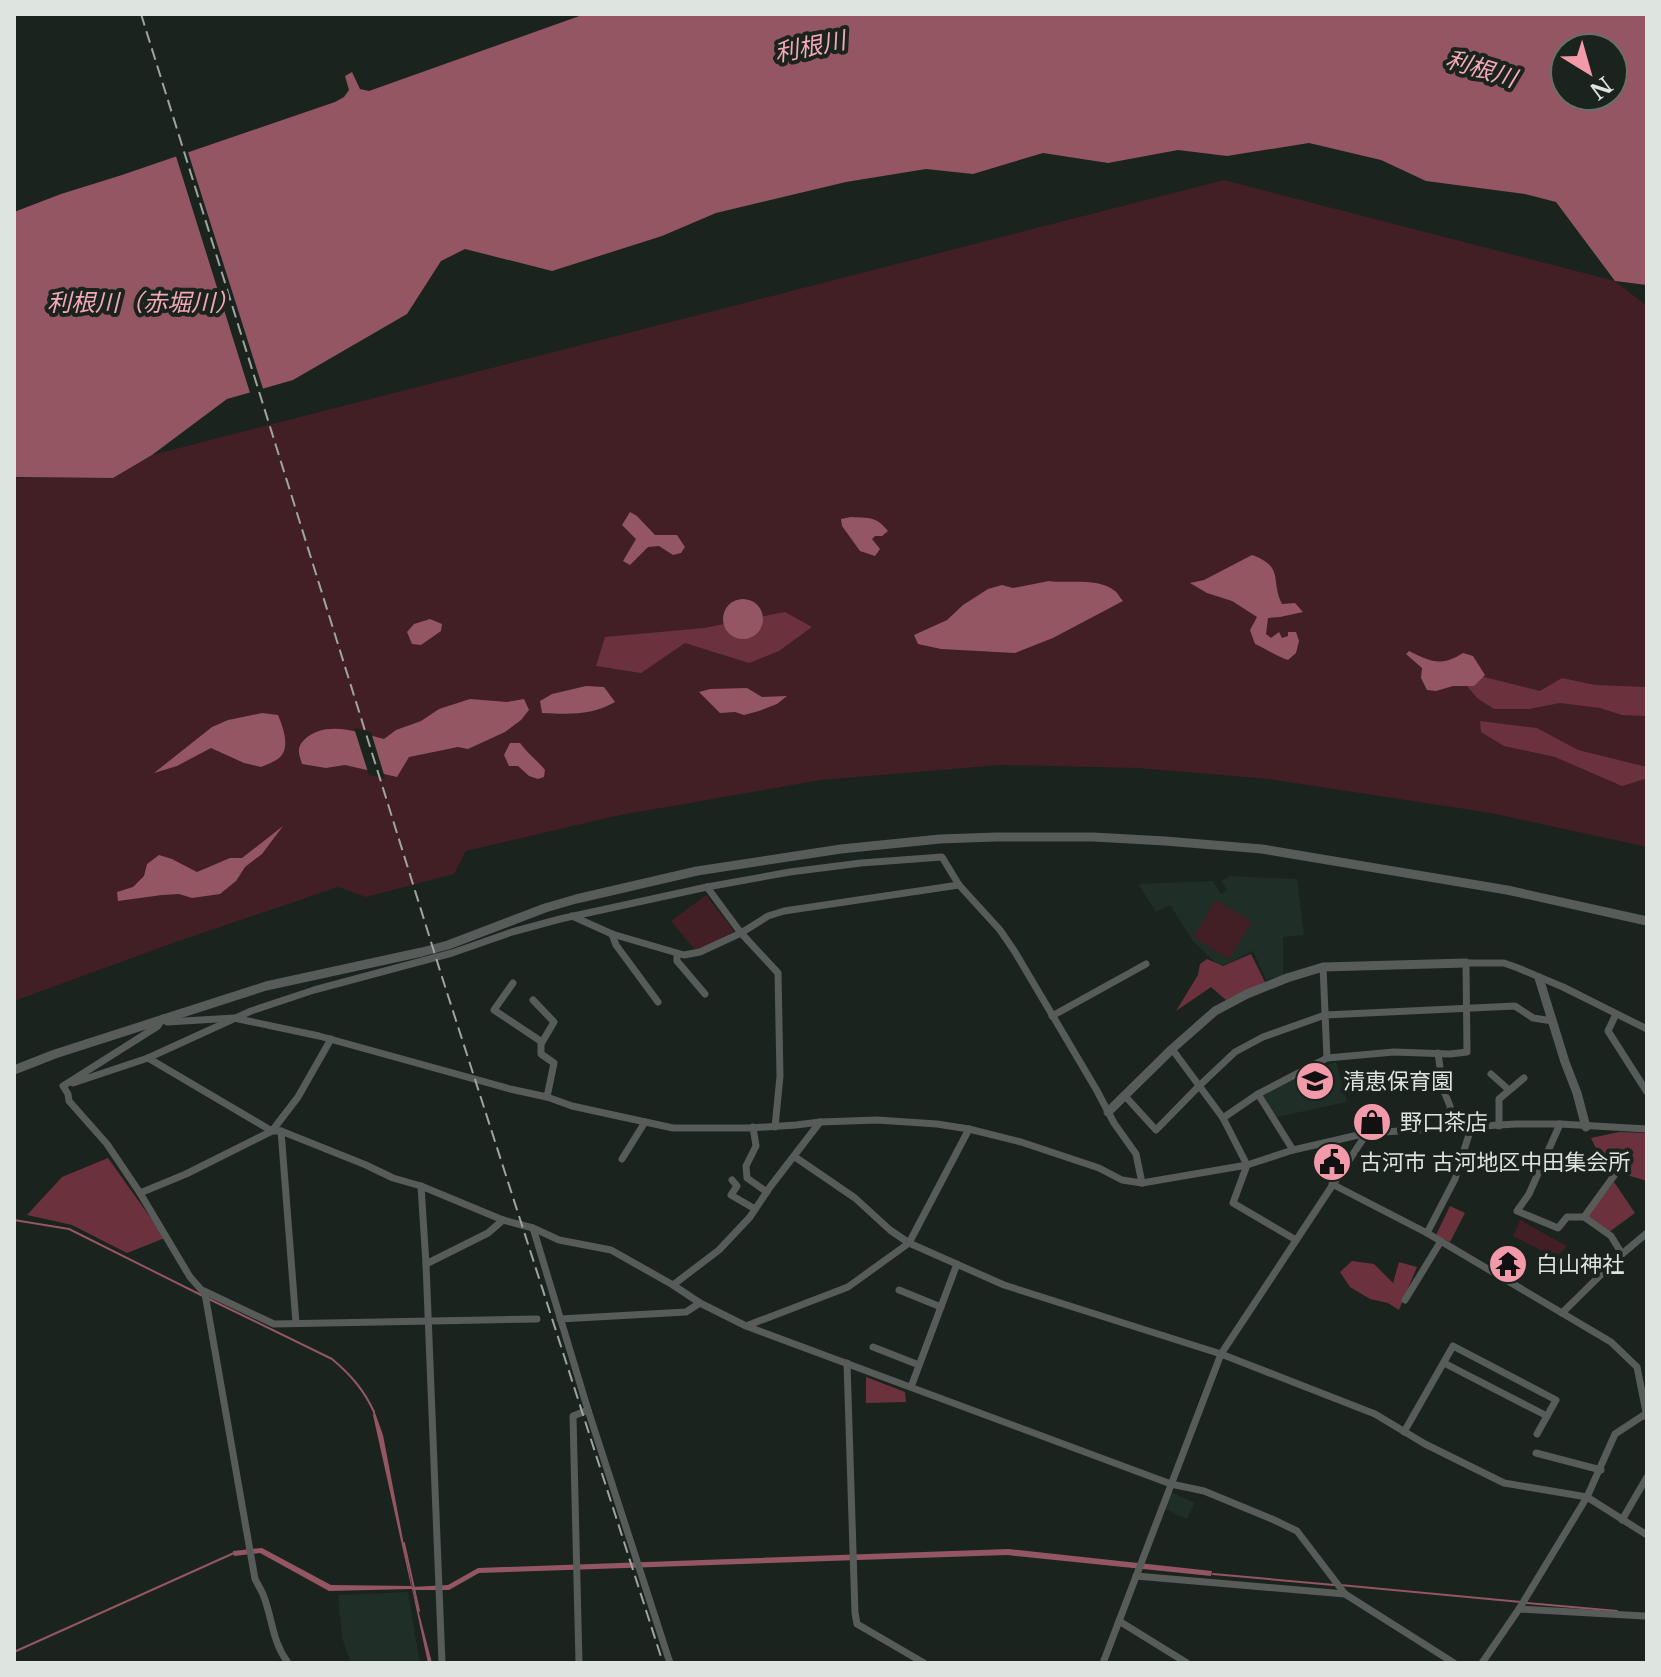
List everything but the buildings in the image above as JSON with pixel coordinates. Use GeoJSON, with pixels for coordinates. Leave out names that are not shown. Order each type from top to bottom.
{"type":"FeatureCollection","features":[{"type":"Feature","properties":{"kind":"street"},"geometry":{"type":"LineString","coordinates":[[14,1070],[266,986],[448,945],[545,908],[655,880],[841,849],[940,839],[1093,837],[1262,849],[1507,890],[1647,921]]}},
{"type":"Feature","properties":{"kind":"street"},"geometry":{"type":"LineString","coordinates":[[63,1086],[148,1058],[234,1018],[314,990],[452,953],[572,916],[707,887],[819,869],[942,857],[959,885],[1000,930],[1136,1154],[1142,1183]]}},
{"type":"Feature","properties":{"kind":"street"},"geometry":{"type":"LineString","coordinates":[[572,916],[612,934],[677,954],[690,955],[784,911],[959,885]]}},
{"type":"Feature","properties":{"kind":"street"},"geometry":{"type":"LineString","coordinates":[[707,887],[741,933],[778,973],[780,1076],[775,1127]]}},
{"type":"Feature","properties":{"kind":"street"},"geometry":{"type":"LineString","coordinates":[[612,934],[616,945],[658,1002]]}},
{"type":"Feature","properties":{"kind":"street"},"geometry":{"type":"LineString","coordinates":[[677,954],[677,961],[705,994]]}},
{"type":"Feature","properties":{"kind":"street"},"geometry":{"type":"LineString","coordinates":[[1223,1118],[1258,1094],[1327,1058],[1394,1052],[1467,1052],[1466,963]]}},
{"type":"Feature","properties":{"kind":"street"},"geometry":{"type":"LineString","coordinates":[[1108,1112],[1215,1011],[1247,994],[1323,967],[1504,963],[1563,987],[1647,1029]]}},
{"type":"Feature","properties":{"kind":"street"},"geometry":{"type":"LineString","coordinates":[[1052,1016],[1146,964]]}},
{"type":"Feature","properties":{"kind":"street"},"geometry":{"type":"LineString","coordinates":[[1323,967],[1327,1058]]}},
{"type":"Feature","properties":{"kind":"street"},"geometry":{"type":"LineString","coordinates":[[1539,978],[1586,1127]]}},
{"type":"Feature","properties":{"kind":"street"},"geometry":{"type":"LineString","coordinates":[[513,983],[494,1010],[542,1042]]}},
{"type":"Feature","properties":{"kind":"street"},"geometry":{"type":"LineString","coordinates":[[533,1000],[554,1022],[542,1042],[541,1054],[554,1063],[547,1097]]}},
{"type":"Feature","properties":{"kind":"street"},"geometry":{"type":"LineString","coordinates":[[1125,1096],[1156,1130],[1235,1052],[1263,1037],[1325,1015],[1515,1006],[1533,1018],[1553,1021]]}},
{"type":"Feature","properties":{"kind":"street"},"geometry":{"type":"LineString","coordinates":[[1616,1014],[1608,1031],[1647,1092]]}},
{"type":"Feature","properties":{"kind":"street"},"geometry":{"type":"LineString","coordinates":[[163,1018],[167,1022],[234,1018],[331,1039],[572,1106],[673,1128],[905,1121],[969,1129],[1021,1142],[1099,1168],[1122,1180],[1142,1183],[1247,1165],[1293,1150],[1367,1133],[1560,1124],[1647,1129]]}},
{"type":"Feature","properties":{"kind":"street"},"geometry":{"type":"LineString","coordinates":[[63,1086],[158,1026],[163,1018]]}},
{"type":"Feature","properties":{"kind":"street"},"geometry":{"type":"LineString","coordinates":[[140,1193],[276,1131],[331,1039]]}},
{"type":"Feature","properties":{"kind":"street"},"geometry":{"type":"LineString","coordinates":[[1172,1049],[1223,1118],[1247,1165],[1233,1203],[1296,1240]]}},
{"type":"Feature","properties":{"kind":"street"},"geometry":{"type":"LineString","coordinates":[[1438,1053],[1443,1089],[1450,1106],[1451,1129]]}},
{"type":"Feature","properties":{"kind":"street"},"geometry":{"type":"LineString","coordinates":[[148,1058],[276,1131],[559,1240],[611,1250],[700,1303],[746,1326],[1171,1484],[1204,1491],[1272,1519],[1297,1531],[1345,1594],[1454,1663]]}},
{"type":"Feature","properties":{"kind":"street"},"geometry":{"type":"LineString","coordinates":[[1491,1074],[1509,1090]]}},
{"type":"Feature","properties":{"kind":"street"},"geometry":{"type":"LineString","coordinates":[[1499,1126],[1499,1099],[1524,1078]]}},
{"type":"Feature","properties":{"kind":"street"},"geometry":{"type":"LineString","coordinates":[[63,1086],[69,1101],[107,1144],[204,1295],[255,1579],[264,1596],[280,1652],[288,1663]]}},
{"type":"Feature","properties":{"kind":"street"},"geometry":{"type":"LineString","coordinates":[[1258,1094],[1293,1150]]}},
{"type":"Feature","properties":{"kind":"street"},"geometry":{"type":"LineString","coordinates":[[622,1159],[645,1122]]}},
{"type":"Feature","properties":{"kind":"street"},"geometry":{"type":"LineString","coordinates":[[673,1285],[719,1250],[755,1209],[820,1122]]}},
{"type":"Feature","properties":{"kind":"street"},"geometry":{"type":"LineString","coordinates":[[1560,1124],[1529,1194],[1517,1211],[1558,1228],[1567,1217],[1584,1217],[1611,1236],[1622,1254]]}},
{"type":"Feature","properties":{"kind":"street"},"geometry":{"type":"LineString","coordinates":[[753,1127],[756,1146],[746,1166],[747,1178],[767,1192]]}},
{"type":"Feature","properties":{"kind":"street"},"geometry":{"type":"LineString","coordinates":[[1427,1233],[1455,1179],[1471,1128]]}},
{"type":"Feature","properties":{"kind":"street"},"geometry":{"type":"LineString","coordinates":[[746,1326],[848,1287],[909,1243],[969,1129]]}},
{"type":"Feature","properties":{"kind":"street"},"geometry":{"type":"LineString","coordinates":[[276,1131],[296,1323]]}},
{"type":"Feature","properties":{"kind":"street"},"geometry":{"type":"LineString","coordinates":[[1103,1663],[1221,1354],[1367,1133]]}},
{"type":"Feature","properties":{"kind":"street"},"geometry":{"type":"LineString","coordinates":[[795,1157],[855,1198],[909,1243],[1004,1285],[1221,1354],[1375,1414],[1425,1444],[1504,1483],[1587,1497],[1647,1535]]}},
{"type":"Feature","properties":{"kind":"street"},"geometry":{"type":"LineString","coordinates":[[1584,1217],[1616,1173]]}},
{"type":"Feature","properties":{"kind":"street"},"geometry":{"type":"LineString","coordinates":[[732,1180],[737,1186],[731,1195],[755,1209]]}},
{"type":"Feature","properties":{"kind":"street"},"geometry":{"type":"LineString","coordinates":[[1332,1184],[1427,1233],[1611,1342],[1637,1367],[1647,1415],[1615,1434],[1587,1497],[1519,1609],[1482,1663]]}},
{"type":"Feature","properties":{"kind":"street"},"geometry":{"type":"LineString","coordinates":[[421,1186],[442,1663]]}},
{"type":"Feature","properties":{"kind":"street"},"geometry":{"type":"LineString","coordinates":[[426,1264],[488,1233],[503,1220]]}},
{"type":"Feature","properties":{"kind":"street"},"geometry":{"type":"LineString","coordinates":[[533,1228],[670,1663]]}},
{"type":"Feature","properties":{"kind":"street"},"geometry":{"type":"LineString","coordinates":[[1562,1313],[1647,1233]]}},
{"type":"Feature","properties":{"kind":"street"},"geometry":{"type":"LineString","coordinates":[[1405,1300],[1441,1241]]}},
{"type":"Feature","properties":{"kind":"street"},"geometry":{"type":"LineString","coordinates":[[911,1387],[957,1264]]}},
{"type":"Feature","properties":{"kind":"street"},"geometry":{"type":"LineString","coordinates":[[899,1290],[941,1307]]}},
{"type":"Feature","properties":{"kind":"street"},"geometry":{"type":"LineString","coordinates":[[204,1295],[274,1324],[537,1319]]}},
{"type":"Feature","properties":{"kind":"street"},"geometry":{"type":"LineString","coordinates":[[560,1319],[686,1312],[700,1303]]}},
{"type":"Feature","properties":{"kind":"street"},"geometry":{"type":"LineString","coordinates":[[1404,1432],[1453,1346],[1556,1400],[1537,1434]]}},
{"type":"Feature","properties":{"kind":"street"},"geometry":{"type":"LineString","coordinates":[[873,1347],[919,1365]]}},
{"type":"Feature","properties":{"kind":"street"},"geometry":{"type":"LineString","coordinates":[[847,1363],[857,1624],[913,1660],[924,1663]]}},
{"type":"Feature","properties":{"kind":"street"},"geometry":{"type":"LineString","coordinates":[[1444,1363],[1547,1416]]}},
{"type":"Feature","properties":{"kind":"street"},"geometry":{"type":"LineString","coordinates":[[579,1663],[573,1416],[588,1410]]}},
{"type":"Feature","properties":{"kind":"street"},"geometry":{"type":"LineString","coordinates":[[1536,1453],[1601,1470]]}},
{"type":"Feature","properties":{"kind":"street"},"geometry":{"type":"LineString","coordinates":[[1622,1520],[1647,1479]]}},
{"type":"Feature","properties":{"kind":"street"},"geometry":{"type":"LineString","coordinates":[[1136,1576],[1345,1594]]}},
{"type":"Feature","properties":{"kind":"street"},"geometry":{"type":"LineString","coordinates":[[1519,1609],[1644,1616]]}},
{"type":"Feature","properties":{"kind":"street"},"geometry":{"type":"LineString","coordinates":[[1119,1621],[1187,1663]]}},
{"type":"Feature","properties":{"kind":"shaded area"},"geometry":{"type":"Polygon","coordinates":[[[1224,180],[1615,281],[1647,306],[1647,847],[1491,813],[1269,779],[1137,768],[999,765],[821,780],[615,816],[466,851],[454,874],[366,897],[338,887],[14,1001],[14,478],[113,478],[152,455],[1224,180]]]}},
{"type":"Feature","properties":{"kind":"shaded area"},"geometry":{"type":"Polygon","coordinates":[[[785,612],[812,627],[779,651],[749,663],[685,643],[641,673],[596,666],[605,637],[704,628],[785,612]]]}},
{"type":"Feature","properties":{"kind":"shaded area"},"geometry":{"type":"Polygon","coordinates":[[[1480,676],[1540,691],[1562,678],[1595,685],[1647,687],[1647,716],[1622,715],[1600,708],[1560,703],[1529,709],[1494,709],[1477,698],[1467,686],[1480,676]]]}},
{"type":"Feature","properties":{"kind":"shaded area"},"geometry":{"type":"Polygon","coordinates":[[[1480,721],[1537,728],[1578,750],[1647,767],[1647,779],[1622,786],[1555,757],[1504,746],[1481,732],[1480,721]]]}},
{"type":"Feature","properties":{"kind":"shaded area"},"geometry":{"type":"Polygon","coordinates":[[[1230,876],[1297,879],[1304,935],[1283,937],[1283,975],[1266,980],[1253,951],[1220,967],[1193,941],[1170,905],[1156,912],[1138,884],[1213,881],[1221,894],[1227,890],[1221,881],[1230,876]]]}},
{"type":"Feature","properties":{"kind":"shaded area"},"geometry":{"type":"Polygon","coordinates":[[[706,895],[734,931],[695,950],[671,921],[706,895]]]}},
{"type":"Feature","properties":{"kind":"shaded area"},"geometry":{"type":"Polygon","coordinates":[[[1216,900],[1252,922],[1229,959],[1193,937],[1216,900]]]}},
{"type":"Feature","properties":{"kind":"shaded area"},"geometry":{"type":"Polygon","coordinates":[[[1251,954],[1265,982],[1226,1000],[1211,987],[1176,1011],[1198,975],[1200,964],[1207,959],[1223,966],[1251,954]]]}},
{"type":"Feature","properties":{"kind":"shaded area","name":"清恵保育園"},"geometry":{"type":"Polygon","coordinates":[[[1336,1062],[1347,1102],[1277,1117],[1262,1094],[1336,1062]]]}},
{"type":"Feature","properties":{"kind":"shaded area"},"geometry":{"type":"Polygon","coordinates":[[[1619,1132],[1647,1133],[1647,1181],[1606,1169],[1591,1138],[1619,1132]]]}},
{"type":"Feature","properties":{"kind":"shaded area"},"geometry":{"type":"Polygon","coordinates":[[[108,1158],[165,1238],[127,1253],[72,1225],[27,1215],[62,1177],[108,1158]]]}},
{"type":"Feature","properties":{"kind":"shaded area"},"geometry":{"type":"Polygon","coordinates":[[[1614,1182],[1635,1213],[1609,1232],[1587,1216],[1614,1182]]]}},
{"type":"Feature","properties":{"kind":"shaded area"},"geometry":{"type":"Polygon","coordinates":[[[1450,1206],[1465,1213],[1450,1242],[1436,1235],[1450,1206]]]}},
{"type":"Feature","properties":{"kind":"shaded area"},"geometry":{"type":"Polygon","coordinates":[[[1520,1220],[1567,1246],[1556,1258],[1513,1236],[1520,1220]]]}},
{"type":"Feature","properties":{"kind":"shaded area"},"geometry":{"type":"Polygon","coordinates":[[[1352,1261],[1374,1264],[1393,1283],[1399,1262],[1417,1267],[1399,1310],[1350,1287],[1340,1272],[1352,1261]]]}},
{"type":"Feature","properties":{"kind":"shaded area"},"geometry":{"type":"Polygon","coordinates":[[[866,1377],[905,1392],[906,1402],[866,1403],[866,1377]]]}},
{"type":"Feature","properties":{"kind":"shaded area"},"geometry":{"type":"Polygon","coordinates":[[[1171,1492],[1195,1503],[1187,1519],[1163,1508],[1171,1492]]]}},
{"type":"Feature","properties":{"kind":"shaded area"},"geometry":{"type":"Polygon","coordinates":[[[408,1592],[420,1663],[351,1663],[342,1638],[338,1595],[408,1592]]]}},
{"type":"Feature","properties":{"kind":"water"},"geometry":{"type":"Polygon","coordinates":[[[585,14],[1647,14],[1647,285],[1615,281],[1556,202],[1525,194],[1426,181],[1381,160],[1309,143],[1227,156],[1178,150],[1108,163],[1043,153],[973,174],[926,169],[846,182],[716,213],[662,236],[552,271],[465,249],[441,261],[407,314],[293,380],[227,399],[152,455],[113,478],[14,477],[14,212],[335,102],[349,90],[345,76],[352,72],[360,89],[369,91],[585,14]]]}},
{"type":"Feature","properties":{"kind":"water"},"geometry":{"type":"Polygon","coordinates":[[[630,512],[655,535],[677,535],[685,547],[681,553],[673,555],[659,546],[648,547],[630,565],[623,561],[636,539],[622,525],[630,512]]]}},
{"type":"Feature","properties":{"kind":"water"},"geometry":{"type":"Polygon","coordinates":[[[841,519],[876,520],[888,531],[872,539],[880,549],[875,556],[860,551],[842,526],[841,519]]]}},
{"type":"Feature","properties":{"kind":"water"},"geometry":{"type":"Polygon","coordinates":[[[1252,555],[1273,569],[1282,604],[1295,603],[1303,612],[1268,618],[1266,634],[1271,638],[1279,632],[1282,638],[1288,636],[1288,632],[1296,632],[1299,641],[1296,653],[1288,660],[1255,644],[1250,630],[1257,617],[1232,601],[1207,593],[1190,583],[1204,580],[1252,555]]]}},
{"type":"Feature","properties":{"kind":"water"},"geometry":{"type":"Polygon","coordinates":[[[1049,581],[1100,584],[1115,591],[1123,601],[1053,638],[1015,653],[941,649],[918,644],[914,635],[947,620],[988,589],[1049,581]]]}},
{"type":"Feature","properties":{"kind":"water"},"geometry":{"type":"Polygon","coordinates":[[[743,599],[757,605],[763,619],[757,633],[743,639],[729,633],[723,619],[729,605],[743,599]]]}},
{"type":"Feature","properties":{"kind":"water"},"geometry":{"type":"Polygon","coordinates":[[[430,619],[442,624],[441,631],[421,645],[412,644],[407,632],[414,624],[430,619]]]}},
{"type":"Feature","properties":{"kind":"water"},"geometry":{"type":"Polygon","coordinates":[[[1409,651],[1436,661],[1448,660],[1463,653],[1473,656],[1485,675],[1474,686],[1427,690],[1421,678],[1422,668],[1406,654],[1409,651]]]}},
{"type":"Feature","properties":{"kind":"water"},"geometry":{"type":"Polygon","coordinates":[[[586,686],[604,687],[615,702],[588,712],[542,713],[540,701],[552,694],[586,686]]]}},
{"type":"Feature","properties":{"kind":"water"},"geometry":{"type":"Polygon","coordinates":[[[747,688],[762,697],[787,696],[777,704],[744,715],[720,713],[699,692],[710,689],[747,688]]]}},
{"type":"Feature","properties":{"kind":"water"},"geometry":{"type":"Polygon","coordinates":[[[470,699],[507,702],[524,699],[529,710],[505,732],[468,749],[458,747],[409,757],[397,777],[345,765],[326,768],[302,764],[300,746],[304,740],[322,730],[343,729],[384,739],[439,709],[470,699]]]}},
{"type":"Feature","properties":{"kind":"water"},"geometry":{"type":"Polygon","coordinates":[[[262,713],[278,715],[284,731],[285,749],[275,761],[261,767],[211,748],[177,766],[154,773],[212,727],[228,720],[262,713]]]}},
{"type":"Feature","properties":{"kind":"water"},"geometry":{"type":"Polygon","coordinates":[[[510,743],[520,743],[545,770],[544,777],[538,779],[518,766],[509,766],[504,755],[510,743]]]}},
{"type":"Feature","properties":{"kind":"water"},"geometry":{"type":"Polygon","coordinates":[[[283,826],[262,854],[220,894],[192,898],[179,894],[162,895],[118,901],[117,892],[133,887],[144,876],[147,864],[159,855],[197,872],[230,858],[242,858],[283,826]]]}},
{"type":"Feature","properties":{"kind":"water"},"geometry":{"type":"Polygon","coordinates":[[[374,1410],[383,1435],[412,1587],[448,1585],[478,1568],[1008,1549],[1212,1571],[1211,1576],[1007,1555],[479,1573],[449,1590],[413,1590],[432,1663],[428,1663],[412,1589],[329,1591],[260,1553],[234,1556],[233,1551],[262,1548],[331,1585],[411,1586],[374,1410]]]}},
{"type":"Feature","properties":{"kind":"pier"},"geometry":{"type":"Polygon","coordinates":[[[187,149],[264,392],[251,396],[175,153],[187,149]]]}},
{"type":"Feature","properties":{"kind":"pier"},"geometry":{"type":"Polygon","coordinates":[[[354,728],[371,732],[385,778],[369,775],[354,728]]]}},
{"type":"Feature","properties":{"kind":"waterway"},"geometry":{"type":"LineString","coordinates":[[14,1220],[69,1229],[203,1296]]}},
{"type":"Feature","properties":{"kind":"waterway"},"geometry":{"type":"LineString","coordinates":[[209,1299],[332,1359],[356,1383],[374,1412]]}},
{"type":"Feature","properties":{"kind":"waterway"},"geometry":{"type":"LineString","coordinates":[[404,1543],[419,1611]]}},
{"type":"Feature","properties":{"kind":"waterway"},"geometry":{"type":"LineString","coordinates":[[14,1652],[234,1553]]}},
{"type":"Feature","properties":{"kind":"waterway"},"geometry":{"type":"LineString","coordinates":[[1213,1574],[1334,1585]]}},
{"type":"Feature","properties":{"kind":"waterway"},"geometry":{"type":"LineString","coordinates":[[1340,1585],[1521,1602]]}},
{"type":"Feature","properties":{"kind":"waterway"},"geometry":{"type":"LineString","coordinates":[[1527,1603],[1617,1611]]}},
{"type":"Feature","properties":{"kind":"railway"},"geometry":{"type":"LineString","coordinates":[[141,14],[442,977],[663,1663]]}},
{"type":"Feature","properties":{"kind":"place","name":"清恵保育園"},"geometry":{"type":"Point","coordinates":[1315,1081]}},
{"type":"Feature","properties":{"kind":"place","name":"野口茶店"},"geometry":{"type":"Point","coordinates":[1372,1122]}},
{"type":"Feature","properties":{"kind":"place","name":"古河市 古河地区中田集会所"},"geometry":{"type":"Point","coordinates":[1332,1162]}},
{"type":"Feature","properties":{"kind":"place","name":"白山神社"},"geometry":{"type":"Point","coordinates":[1508,1264]}},
{"type":"Feature","properties":{"kind":"water label","name":"利根川"},"geometry":{"type":"Point","coordinates":[810,47]}},
{"type":"Feature","properties":{"kind":"water label","name":"利根川"},"geometry":{"type":"Point","coordinates":[1481,69]}},
{"type":"Feature","properties":{"kind":"water label","name":"利根川（赤堀川）"},"geometry":{"type":"Point","coordinates":[143,303]}}]}
